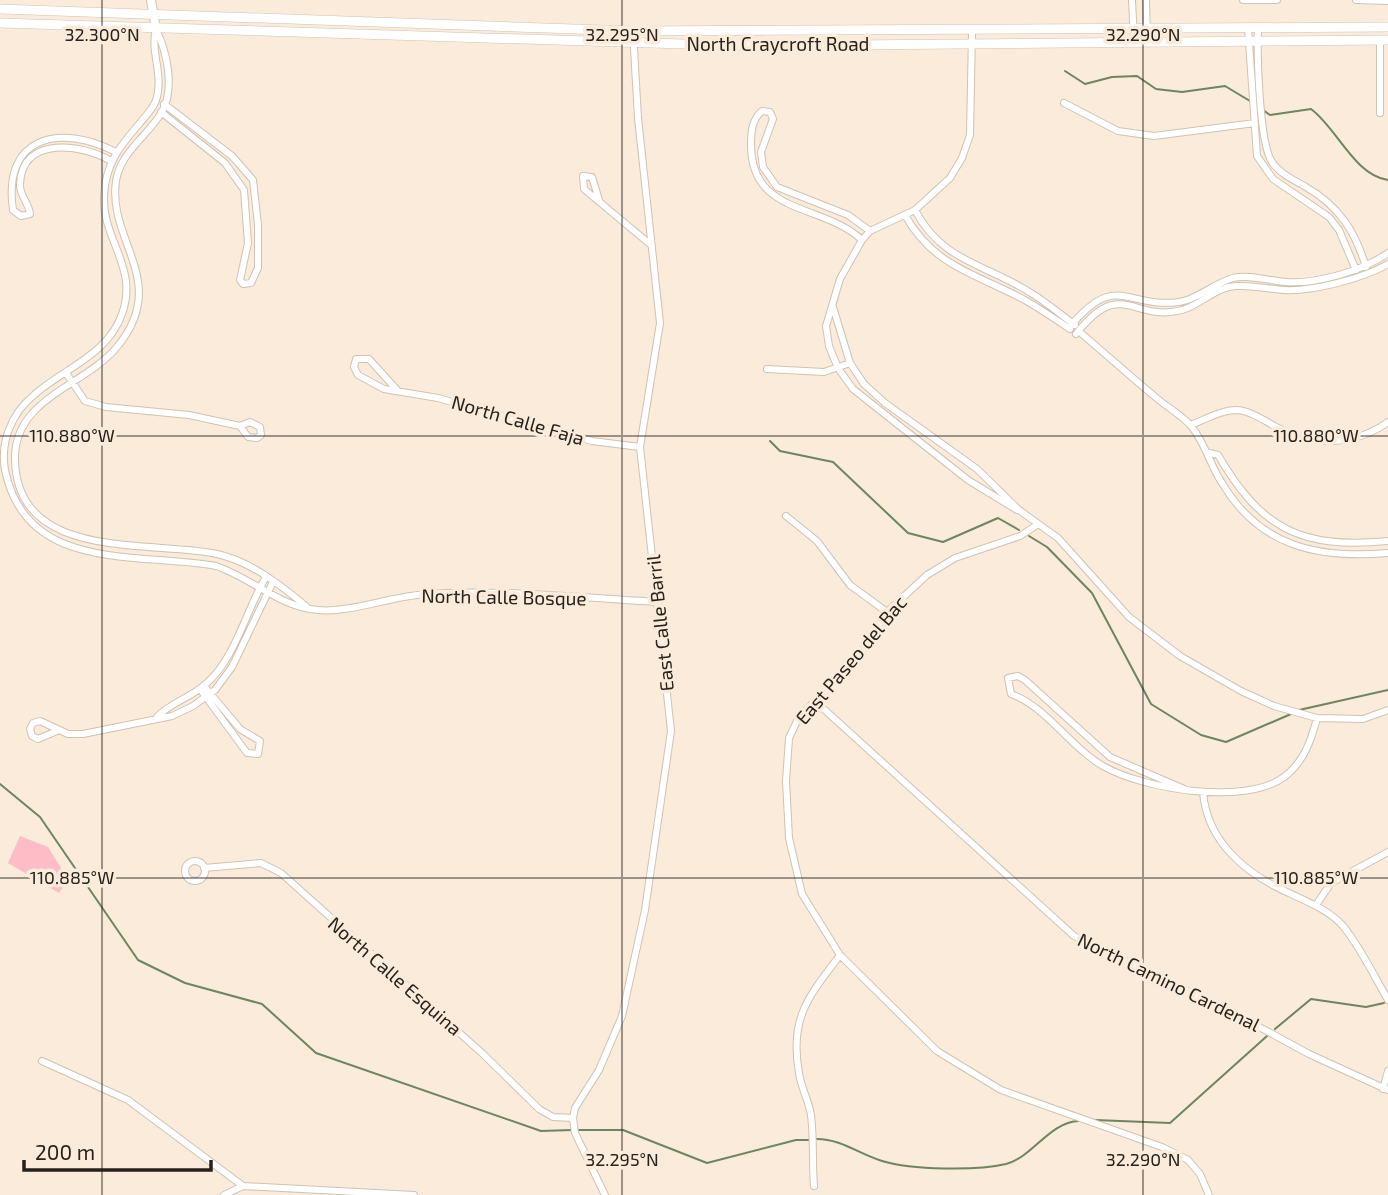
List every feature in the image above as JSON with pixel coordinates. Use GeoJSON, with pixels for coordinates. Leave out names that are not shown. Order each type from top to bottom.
{"type":"FeatureCollection","features":[{"type":"Feature","properties":{"kind":"main road","name":"North Craycroft Road"},"geometry":{"type":"LineString","coordinates":[[0,9],[632,31],[972,32],[1388,27]]}},
{"type":"Feature","properties":{"kind":"main road","name":"North Craycroft Road"},"geometry":{"type":"LineString","coordinates":[[0,23],[632,44],[1384,40]]}},
{"type":"Feature","properties":{"kind":"street"},"geometry":{"type":"LineString","coordinates":[[151,0],[167,69],[165,105],[119,166],[115,199],[137,278],[135,312],[130,328],[116,349],[73,383],[42,403],[23,422],[16,444],[19,480],[33,508],[58,530],[77,539],[219,555],[266,577],[309,608]]}},
{"type":"Feature","properties":{"kind":"street"},"geometry":{"type":"LineString","coordinates":[[1132,0],[1134,41]]}},
{"type":"Feature","properties":{"kind":"street"},"geometry":{"type":"LineString","coordinates":[[1146,0],[1147,41]]}},
{"type":"Feature","properties":{"kind":"street"},"geometry":{"type":"LineString","coordinates":[[1243,0],[1277,0]]}},
{"type":"Feature","properties":{"kind":"street"},"geometry":{"type":"LineString","coordinates":[[1356,0],[1388,2]]}},
{"type":"Feature","properties":{"kind":"street"},"geometry":{"type":"LineString","coordinates":[[1253,28],[1257,156],[1262,167],[1273,179],[1329,217],[1339,230],[1356,271]]}},
{"type":"Feature","properties":{"kind":"street"},"geometry":{"type":"LineString","coordinates":[[156,29],[153,41],[159,73],[157,98],[154,106],[115,151],[110,161],[103,199],[106,216],[123,262],[128,288],[124,309],[107,341],[65,373],[85,401],[106,407],[189,415],[240,426]]}},
{"type":"Feature","properties":{"kind":"street","name":"East Calle Barril"},"geometry":{"type":"LineString","coordinates":[[573,1118],[575,1108],[599,1070],[622,1016],[645,910],[671,731],[640,447],[645,400],[660,324],[632,31]]}},
{"type":"Feature","properties":{"kind":"street"},"geometry":{"type":"LineString","coordinates":[[972,32],[971,135],[962,158],[950,178],[915,210],[870,231],[862,240],[840,279],[826,327],[829,346],[838,368],[853,389],[968,480],[1019,510]]}},
{"type":"Feature","properties":{"kind":"street"},"geometry":{"type":"LineString","coordinates":[[1380,113],[1384,40]]}},
{"type":"Feature","properties":{"kind":"street"},"geometry":{"type":"LineString","coordinates":[[1253,41],[1271,161],[1280,171],[1337,209],[1348,224],[1366,268]]}},
{"type":"Feature","properties":{"kind":"street"},"geometry":{"type":"LineString","coordinates":[[154,106],[236,175],[246,203],[248,243],[240,279],[243,284],[251,283],[258,268],[258,225],[253,180],[232,156],[157,98]]}},
{"type":"Feature","properties":{"kind":"street"},"geometry":{"type":"LineString","coordinates":[[1064,103],[1118,131],[1154,136],[1264,121]]}},
{"type":"Feature","properties":{"kind":"street"},"geometry":{"type":"LineString","coordinates":[[862,240],[835,221],[774,198],[764,186],[751,153],[753,123],[757,115],[762,111],[770,112],[773,119],[761,152],[763,167],[777,187],[848,215],[870,231]]}},
{"type":"Feature","properties":{"kind":"street"},"geometry":{"type":"LineString","coordinates":[[119,166],[76,147],[58,146],[37,153],[26,164],[20,180],[20,190],[30,214],[21,216],[13,210],[11,179],[23,153],[32,146],[45,140],[77,137],[124,157]]}},
{"type":"Feature","properties":{"kind":"street"},"geometry":{"type":"LineString","coordinates":[[599,200],[651,245]]}},
{"type":"Feature","properties":{"kind":"street"},"geometry":{"type":"LineString","coordinates":[[915,210],[925,229],[940,245],[1030,292],[1191,425],[1234,502],[1250,519],[1274,536],[1298,548],[1326,553],[1388,553]]}},
{"type":"Feature","properties":{"kind":"street"},"geometry":{"type":"LineString","coordinates":[[106,216],[117,214]]}},
{"type":"Feature","properties":{"kind":"street"},"geometry":{"type":"LineString","coordinates":[[905,215],[916,235],[932,252],[1071,326]]}},
{"type":"Feature","properties":{"kind":"street"},"geometry":{"type":"LineString","coordinates":[[1366,268],[1388,253]]}},
{"type":"Feature","properties":{"kind":"street"},"geometry":{"type":"LineString","coordinates":[[1079,332],[1098,310],[1115,302],[1152,310],[1182,310],[1215,292],[1235,286],[1301,290],[1366,268],[1388,264]]}},
{"type":"Feature","properties":{"kind":"street"},"geometry":{"type":"LineString","coordinates":[[1071,326],[1094,304],[1117,293],[1156,302],[1182,302],[1213,284],[1236,277],[1303,282],[1356,271]]}},
{"type":"Feature","properties":{"kind":"street"},"geometry":{"type":"LineString","coordinates":[[984,281],[991,274]]}},
{"type":"Feature","properties":{"kind":"street"},"geometry":{"type":"LineString","coordinates":[[833,307],[850,363],[864,384],[885,403],[977,469],[1019,510],[1058,538],[1129,617],[1180,656],[1241,691],[1274,706],[1317,718],[1363,719],[1388,710]]}},
{"type":"Feature","properties":{"kind":"street"},"geometry":{"type":"LineString","coordinates":[[124,309],[135,312]]}},
{"type":"Feature","properties":{"kind":"street","name":"North Calle Faja"},"geometry":{"type":"LineString","coordinates":[[397,390],[369,359],[356,359],[354,367],[358,376],[376,386],[438,398],[562,435],[640,447]]}},
{"type":"Feature","properties":{"kind":"street"},"geometry":{"type":"LineString","coordinates":[[767,369],[824,372],[850,363]]}},
{"type":"Feature","properties":{"kind":"street","name":"North Calle Bosque"},"geometry":{"type":"LineString","coordinates":[[65,373],[34,394],[13,416],[5,442],[3,462],[15,500],[36,528],[74,550],[216,566],[260,587],[287,604],[328,610],[400,597],[454,594],[659,602]]}},
{"type":"Feature","properties":{"kind":"street"},"geometry":{"type":"LineString","coordinates":[[1191,425],[1222,412],[1239,410],[1303,438],[1333,441],[1358,438],[1388,422]]}},
{"type":"Feature","properties":{"kind":"street"},"geometry":{"type":"LineString","coordinates":[[1209,453],[1218,455],[1242,494],[1256,510],[1301,537],[1363,544],[1388,541]]}},
{"type":"Feature","properties":{"kind":"street"},"geometry":{"type":"LineString","coordinates":[[786,516],[817,541],[850,585],[887,612]]}},
{"type":"Feature","properties":{"kind":"street","name":"East Paseo del Bac"},"geometry":{"type":"LineString","coordinates":[[1037,525],[1020,536],[955,558],[927,575],[887,612],[859,657],[799,717],[789,738],[786,781],[789,838],[802,894],[840,955],[937,1051],[966,1072],[1001,1090],[1179,1155],[1188,1160],[1199,1174],[1209,1195]]}},
{"type":"Feature","properties":{"kind":"street"},"geometry":{"type":"LineString","coordinates":[[157,717],[167,707],[202,687],[225,662],[266,577]]}},
{"type":"Feature","properties":{"kind":"street"},"geometry":{"type":"LineString","coordinates":[[57,731],[83,734],[172,716],[208,695],[232,667],[273,582]]}},
{"type":"Feature","properties":{"kind":"street"},"geometry":{"type":"LineString","coordinates":[[1184,789],[1110,757],[1025,680],[1018,676],[1009,678],[1011,694],[1035,708],[1104,767],[1142,783],[1169,790],[1203,792],[1261,788],[1283,778],[1303,758],[1317,718]]}},
{"type":"Feature","properties":{"kind":"street"},"geometry":{"type":"LineString","coordinates":[[202,687],[237,743],[247,753],[258,754],[260,741],[240,729],[208,695]]}},
{"type":"Feature","properties":{"kind":"street","name":"North Camino Cardenal"},"geometry":{"type":"LineString","coordinates":[[816,702],[1074,936],[1385,1090]]}},
{"type":"Feature","properties":{"kind":"street"},"geometry":{"type":"LineString","coordinates":[[1203,792],[1207,814],[1221,844],[1247,870],[1316,905],[1343,926],[1388,1000]]}},
{"type":"Feature","properties":{"kind":"street"},"geometry":{"type":"LineString","coordinates":[[1316,905],[1331,883],[1388,852]]}},
{"type":"Feature","properties":{"kind":"street","name":"North Calle Esquina"},"geometry":{"type":"LineString","coordinates":[[204,868],[261,863],[281,873],[483,1054],[539,1109],[553,1117],[573,1118]]}},
{"type":"Feature","properties":{"kind":"street"},"geometry":{"type":"LineString","coordinates":[[814,1186],[811,1114],[799,1076],[796,1054],[799,1026],[803,1005],[840,955]]}},
{"type":"Feature","properties":{"kind":"street"},"geometry":{"type":"LineString","coordinates":[[42,1061],[128,1100],[243,1186]]}},
{"type":"Feature","properties":{"kind":"street"},"geometry":{"type":"LineString","coordinates":[[1385,1090],[1388,1071]]}},
{"type":"Feature","properties":{"kind":"street"},"geometry":{"type":"LineString","coordinates":[[573,1118],[575,1133],[606,1195]]}},
{"type":"Feature","properties":{"kind":"street"},"geometry":{"type":"LineString","coordinates":[[224,1195],[243,1186],[296,1191],[408,1192],[414,1195]]}},
{"type":"Feature","properties":{"kind":"shaded area"},"geometry":{"type":"Polygon","coordinates":[[[20,836],[48,847],[68,879],[59,893],[8,863],[20,836]]]}},
{"type":"Feature","properties":{"kind":"waterway"},"geometry":{"type":"LineString","coordinates":[[1065,71],[1085,84],[1112,77],[1137,76],[1156,89],[1182,92],[1225,86],[1250,101]]}},
{"type":"Feature","properties":{"kind":"waterway"},"geometry":{"type":"LineString","coordinates":[[1263,110],[1270,115],[1311,109],[1365,169],[1388,180]]}},
{"type":"Feature","properties":{"kind":"waterway"},"geometry":{"type":"LineString","coordinates":[[770,441],[780,451],[833,462],[908,533],[943,542],[998,518],[1019,530]]}},
{"type":"Feature","properties":{"kind":"waterway"},"geometry":{"type":"LineString","coordinates":[[1029,536],[1047,547],[1092,593],[1151,704],[1201,735],[1226,742],[1291,714]]}},
{"type":"Feature","properties":{"kind":"waterway"},"geometry":{"type":"LineString","coordinates":[[1299,710],[1388,690]]}},
{"type":"Feature","properties":{"kind":"waterway"},"geometry":{"type":"LineString","coordinates":[[0,784],[40,817],[138,960],[185,983],[262,1004],[316,1053],[541,1131],[572,1130]]}},
{"type":"Feature","properties":{"kind":"waterway"},"geometry":{"type":"LineString","coordinates":[[1275,1029],[1311,999],[1366,1007],[1384,1003]]}},
{"type":"Feature","properties":{"kind":"waterway"},"geometry":{"type":"LineString","coordinates":[[1095,1120],[1170,1123],[1267,1036]]}},
{"type":"Feature","properties":{"kind":"waterway"},"geometry":{"type":"LineString","coordinates":[[817,1139],[834,1141],[895,1164],[927,1168],[978,1168],[1016,1160],[1059,1127],[1079,1121]]}},
{"type":"Feature","properties":{"kind":"waterway"},"geometry":{"type":"LineString","coordinates":[[577,1130],[623,1130],[707,1163],[796,1140],[811,1140]]}}]}
